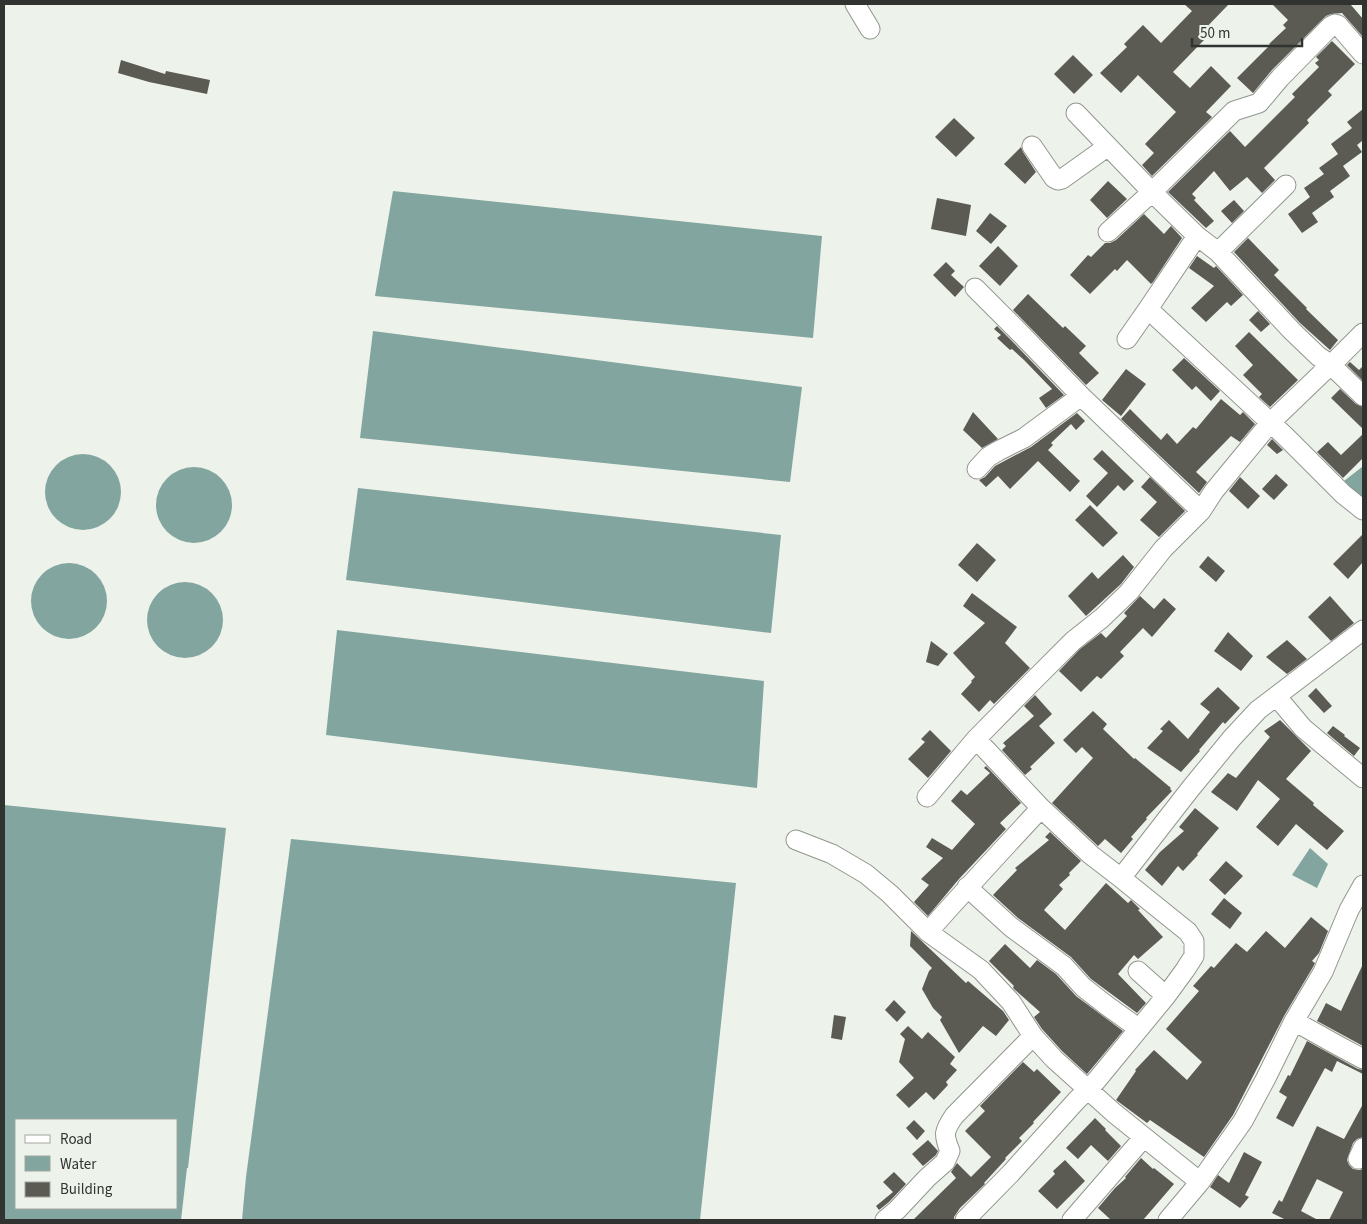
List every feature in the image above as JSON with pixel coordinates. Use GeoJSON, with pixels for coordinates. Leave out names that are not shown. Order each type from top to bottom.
{"type":"FeatureCollection","features":[{"type":"Feature","properties":{"kind":"street"},"geometry":{"type":"LineString","coordinates":[[855,4],[870,29]]}},
{"type":"Feature","properties":{"kind":"street"},"geometry":{"type":"LineString","coordinates":[[1108,232],[1152,192],[1234,111],[1259,103],[1280,78],[1331,26],[1334,24],[1338,25],[1363,54]]}},
{"type":"Feature","properties":{"kind":"street"},"geometry":{"type":"LineString","coordinates":[[1076,113],[1152,192],[1197,236],[1218,252],[1292,331],[1363,396]]}},
{"type":"Feature","properties":{"kind":"street"},"geometry":{"type":"LineString","coordinates":[[1032,146],[1054,178],[1058,180],[1062,180],[1108,147]]}},
{"type":"Feature","properties":{"kind":"street"},"geometry":{"type":"LineString","coordinates":[[1218,252],[1286,185]]}},
{"type":"Feature","properties":{"kind":"street"},"geometry":{"type":"LineString","coordinates":[[1127,339],[1197,236]]}},
{"type":"Feature","properties":{"kind":"street"},"geometry":{"type":"LineString","coordinates":[[975,288],[1081,396],[1201,511]]}},
{"type":"Feature","properties":{"kind":"street"},"geometry":{"type":"LineString","coordinates":[[1148,309],[1363,510]]}},
{"type":"Feature","properties":{"kind":"street"},"geometry":{"type":"LineString","coordinates":[[926,797],[976,739],[1073,641],[1102,618],[1129,592],[1163,549],[1201,511],[1214,490],[1270,423],[1363,333]]}},
{"type":"Feature","properties":{"kind":"street"},"geometry":{"type":"LineString","coordinates":[[977,469],[993,454],[1024,438],[1081,396]]}},
{"type":"Feature","properties":{"kind":"street"},"geometry":{"type":"LineString","coordinates":[[1121,878],[1191,788],[1258,710],[1363,630]]}},
{"type":"Feature","properties":{"kind":"street"},"geometry":{"type":"LineString","coordinates":[[1277,697],[1303,728],[1363,778]]}},
{"type":"Feature","properties":{"kind":"street"},"geometry":{"type":"LineString","coordinates":[[964,1220],[1011,1173],[1096,1081],[1166,996],[1194,956],[1194,941],[1188,932],[1091,855],[1040,808],[976,739]]}},
{"type":"Feature","properties":{"kind":"street"},"geometry":{"type":"LineString","coordinates":[[928,932],[1040,808]]}},
{"type":"Feature","properties":{"kind":"street"},"geometry":{"type":"LineString","coordinates":[[796,840],[832,854],[866,874],[890,894],[928,932],[981,970],[1011,1002],[1033,1036],[1054,1059],[1114,1113],[1200,1182]]}},
{"type":"Feature","properties":{"kind":"street"},"geometry":{"type":"LineString","coordinates":[[1168,1220],[1200,1182],[1243,1121],[1294,1021],[1356,914],[1363,885]]}},
{"type":"Feature","properties":{"kind":"street"},"geometry":{"type":"LineString","coordinates":[[967,887],[1011,927],[1064,966],[1083,986],[1138,1028]]}},
{"type":"Feature","properties":{"kind":"street"},"geometry":{"type":"LineString","coordinates":[[1138,971],[1166,996]]}},
{"type":"Feature","properties":{"kind":"street"},"geometry":{"type":"LineString","coordinates":[[1294,1021],[1363,1058]]}},
{"type":"Feature","properties":{"kind":"street"},"geometry":{"type":"LineString","coordinates":[[885,1220],[945,1162],[950,1151],[946,1141],[946,1128],[954,1116],[1033,1036]]}},
{"type":"Feature","properties":{"kind":"street"},"geometry":{"type":"LineString","coordinates":[[1072,1220],[1144,1137]]}},
{"type":"Feature","properties":{"kind":"water"},"geometry":{"type":"Polygon","coordinates":[[[393,191],[822,236],[813,338],[375,296],[393,191]]]}},
{"type":"Feature","properties":{"kind":"water"},"geometry":{"type":"Polygon","coordinates":[[[373,331],[802,387],[790,482],[360,438],[373,331]]]}},
{"type":"Feature","properties":{"kind":"water"},"geometry":{"type":"Polygon","coordinates":[[[91,454],[104,460],[115,471],[121,484],[119,507],[104,524],[91,530],[75,530],[62,524],[47,507],[45,484],[51,471],[68,456],[91,454]]]}},
{"type":"Feature","properties":{"kind":"water"},"geometry":{"type":"Polygon","coordinates":[[[202,467],[215,473],[226,484],[232,497],[230,520],[215,537],[202,543],[186,543],[173,537],[158,520],[156,497],[162,484],[179,469],[202,467]]]}},
{"type":"Feature","properties":{"kind":"water"},"geometry":{"type":"Polygon","coordinates":[[[1362,467],[1363,504],[1344,485],[1344,481],[1362,467]]]}},
{"type":"Feature","properties":{"kind":"water"},"geometry":{"type":"Polygon","coordinates":[[[358,488],[781,535],[771,633],[346,580],[358,488]]]}},
{"type":"Feature","properties":{"kind":"water"},"geometry":{"type":"Polygon","coordinates":[[[77,563],[90,569],[101,580],[107,593],[105,616],[90,633],[77,639],[61,639],[48,633],[33,616],[31,593],[37,580],[54,565],[77,563]]]}},
{"type":"Feature","properties":{"kind":"water"},"geometry":{"type":"Polygon","coordinates":[[[193,582],[206,588],[217,599],[223,612],[221,635],[206,652],[193,658],[177,658],[164,652],[149,635],[147,612],[153,599],[170,584],[193,582]]]}},
{"type":"Feature","properties":{"kind":"water"},"geometry":{"type":"Polygon","coordinates":[[[337,630],[764,681],[757,788],[326,735],[337,630]]]}},
{"type":"Feature","properties":{"kind":"water"},"geometry":{"type":"Polygon","coordinates":[[[4,805],[226,828],[181,1220],[4,1220],[4,805]]]}},
{"type":"Feature","properties":{"kind":"water"},"geometry":{"type":"Polygon","coordinates":[[[291,839],[736,883],[700,1220],[242,1220],[246,1177],[291,839]]]}},
{"type":"Feature","properties":{"kind":"water"},"geometry":{"type":"Polygon","coordinates":[[[1310,848],[1328,864],[1317,888],[1292,875],[1310,848]]]}},
{"type":"Feature","properties":{"kind":"building"},"geometry":{"type":"Polygon","coordinates":[[[1184,4],[1229,4],[1199,35],[1204,40],[1173,72],[1190,88],[1211,66],[1231,86],[1206,112],[1212,117],[1152,176],[1142,165],[1154,153],[1145,144],[1176,112],[1138,75],[1121,93],[1100,73],[1127,47],[1124,44],[1143,25],[1161,43],[1192,11],[1184,4]]]}},
{"type":"Feature","properties":{"kind":"building"},"geometry":{"type":"Polygon","coordinates":[[[1272,4],[1352,4],[1363,19],[1363,37],[1342,13],[1326,16],[1272,70],[1253,93],[1237,78],[1286,28],[1283,25],[1288,20],[1272,4]]]}},
{"type":"Feature","properties":{"kind":"building"},"geometry":{"type":"Polygon","coordinates":[[[1332,41],[1355,64],[1328,91],[1332,95],[1307,120],[1309,123],[1264,168],[1275,180],[1262,193],[1247,177],[1230,191],[1214,171],[1192,194],[1196,198],[1194,200],[1214,221],[1206,228],[1168,192],[1230,131],[1245,147],[1295,97],[1292,94],[1319,67],[1315,63],[1319,60],[1316,57],[1332,41]]]}},
{"type":"Feature","properties":{"kind":"building"},"geometry":{"type":"Polygon","coordinates":[[[1073,55],[1093,75],[1074,94],[1054,74],[1073,55]]]}},
{"type":"Feature","properties":{"kind":"building"},"geometry":{"type":"Polygon","coordinates":[[[121,60],[165,74],[166,71],[210,80],[207,94],[149,82],[118,73],[121,60]]]}},
{"type":"Feature","properties":{"kind":"building"},"geometry":{"type":"Polygon","coordinates":[[[1363,109],[1363,143],[1362,141],[1357,145],[1362,152],[1343,166],[1350,176],[1330,191],[1334,197],[1312,213],[1318,222],[1302,233],[1288,214],[1310,197],[1304,188],[1324,174],[1319,168],[1338,154],[1331,144],[1352,128],[1347,122],[1363,109]]]}},
{"type":"Feature","properties":{"kind":"building"},"geometry":{"type":"Polygon","coordinates":[[[954,118],[975,138],[956,157],[935,137],[954,118]]]}},
{"type":"Feature","properties":{"kind":"building"},"geometry":{"type":"Polygon","coordinates":[[[1021,147],[1036,172],[1025,184],[1004,164],[1021,147]]]}},
{"type":"Feature","properties":{"kind":"building"},"geometry":{"type":"Polygon","coordinates":[[[1108,181],[1127,199],[1107,218],[1090,200],[1108,181]]]}},
{"type":"Feature","properties":{"kind":"building"},"geometry":{"type":"Polygon","coordinates":[[[937,198],[971,205],[966,236],[931,229],[937,198]]]}},
{"type":"Feature","properties":{"kind":"building"},"geometry":{"type":"Polygon","coordinates":[[[1234,200],[1244,211],[1232,223],[1221,211],[1234,200]]]}},
{"type":"Feature","properties":{"kind":"building"},"geometry":{"type":"Polygon","coordinates":[[[990,213],[1007,226],[991,244],[976,231],[990,213]]]}},
{"type":"Feature","properties":{"kind":"building"},"geometry":{"type":"Polygon","coordinates":[[[1144,214],[1164,234],[1171,226],[1182,238],[1153,282],[1151,284],[1127,260],[1090,294],[1070,275],[1088,255],[1091,257],[1105,243],[1116,240],[1144,214]]]}},
{"type":"Feature","properties":{"kind":"building"},"geometry":{"type":"Polygon","coordinates":[[[1248,238],[1279,270],[1274,275],[1338,340],[1330,350],[1300,323],[1234,252],[1248,238]]]}},
{"type":"Feature","properties":{"kind":"building"},"geometry":{"type":"Polygon","coordinates":[[[998,246],[1018,266],[1000,286],[979,266],[998,246]]]}},
{"type":"Feature","properties":{"kind":"building"},"geometry":{"type":"Polygon","coordinates":[[[1197,256],[1214,268],[1216,266],[1243,295],[1231,306],[1227,302],[1206,322],[1191,308],[1214,286],[1189,268],[1197,256]]]}},
{"type":"Feature","properties":{"kind":"building"},"geometry":{"type":"Polygon","coordinates":[[[946,262],[955,271],[951,275],[964,287],[955,297],[933,275],[946,262]]]}},
{"type":"Feature","properties":{"kind":"building"},"geometry":{"type":"Polygon","coordinates":[[[1028,294],[1063,328],[1065,326],[1086,346],[1079,353],[1099,373],[1086,385],[1013,310],[1028,294]]]}},
{"type":"Feature","properties":{"kind":"building"},"geometry":{"type":"Polygon","coordinates":[[[1258,311],[1270,324],[1261,332],[1249,320],[1258,311]]]}},
{"type":"Feature","properties":{"kind":"building"},"geometry":{"type":"Polygon","coordinates":[[[997,326],[1064,395],[1046,408],[1039,398],[1052,389],[1024,360],[997,338],[1001,335],[994,329],[997,326]]]}},
{"type":"Feature","properties":{"kind":"building"},"geometry":{"type":"Polygon","coordinates":[[[1249,332],[1298,380],[1270,407],[1259,397],[1262,394],[1243,375],[1253,365],[1235,346],[1249,332]]]}},
{"type":"Feature","properties":{"kind":"building"},"geometry":{"type":"Polygon","coordinates":[[[1184,358],[1220,391],[1211,401],[1196,386],[1192,390],[1172,370],[1184,358]]]}},
{"type":"Feature","properties":{"kind":"building"},"geometry":{"type":"Polygon","coordinates":[[[1350,362],[1359,370],[1363,366],[1363,381],[1347,365],[1350,362]]]}},
{"type":"Feature","properties":{"kind":"building"},"geometry":{"type":"Polygon","coordinates":[[[1126,369],[1146,384],[1121,416],[1102,400],[1126,369]]]}},
{"type":"Feature","properties":{"kind":"building"},"geometry":{"type":"Polygon","coordinates":[[[1340,389],[1356,404],[1363,407],[1363,429],[1331,398],[1340,389]]]}},
{"type":"Feature","properties":{"kind":"building"},"geometry":{"type":"Polygon","coordinates":[[[1221,399],[1240,415],[1243,412],[1255,424],[1240,442],[1231,436],[1196,472],[1207,482],[1199,493],[1121,419],[1130,409],[1161,440],[1167,433],[1177,444],[1193,427],[1196,429],[1221,399]]]}},
{"type":"Feature","properties":{"kind":"building"},"geometry":{"type":"Polygon","coordinates":[[[973,412],[998,439],[982,448],[963,430],[973,412]]]}},
{"type":"Feature","properties":{"kind":"building"},"geometry":{"type":"Polygon","coordinates":[[[1077,413],[1085,421],[1076,430],[1071,424],[1051,443],[1053,445],[1048,450],[1080,481],[1070,492],[1038,461],[1010,489],[998,476],[986,487],[979,480],[985,477],[995,466],[1031,447],[1077,413]]]}},
{"type":"Feature","properties":{"kind":"building"},"geometry":{"type":"Polygon","coordinates":[[[1363,434],[1363,458],[1343,478],[1317,452],[1328,442],[1341,455],[1363,434]]]}},
{"type":"Feature","properties":{"kind":"building"},"geometry":{"type":"Polygon","coordinates":[[[1272,439],[1283,450],[1277,454],[1267,445],[1272,439]]]}},
{"type":"Feature","properties":{"kind":"building"},"geometry":{"type":"Polygon","coordinates":[[[1102,450],[1134,481],[1124,491],[1118,485],[1097,507],[1086,496],[1108,473],[1093,459],[1102,450]]]}},
{"type":"Feature","properties":{"kind":"building"},"geometry":{"type":"Polygon","coordinates":[[[1276,474],[1288,485],[1274,500],[1262,489],[1276,474]]]}},
{"type":"Feature","properties":{"kind":"building"},"geometry":{"type":"Polygon","coordinates":[[[1150,477],[1185,511],[1159,537],[1140,520],[1157,502],[1141,487],[1150,477]]]}},
{"type":"Feature","properties":{"kind":"building"},"geometry":{"type":"Polygon","coordinates":[[[1240,477],[1260,496],[1248,509],[1229,491],[1240,477]]]}},
{"type":"Feature","properties":{"kind":"building"},"geometry":{"type":"Polygon","coordinates":[[[1090,505],[1118,533],[1103,547],[1075,520],[1090,505]]]}},
{"type":"Feature","properties":{"kind":"building"},"geometry":{"type":"Polygon","coordinates":[[[1363,534],[1363,562],[1348,579],[1333,564],[1363,534]]]}},
{"type":"Feature","properties":{"kind":"building"},"geometry":{"type":"Polygon","coordinates":[[[977,543],[996,560],[977,582],[958,565],[977,543]]]}},
{"type":"Feature","properties":{"kind":"building"},"geometry":{"type":"Polygon","coordinates":[[[1123,555],[1134,567],[1121,584],[1086,616],[1068,596],[1092,572],[1098,579],[1123,555]]]}},
{"type":"Feature","properties":{"kind":"building"},"geometry":{"type":"Polygon","coordinates":[[[1208,556],[1225,571],[1216,582],[1199,567],[1208,556]]]}},
{"type":"Feature","properties":{"kind":"building"},"geometry":{"type":"Polygon","coordinates":[[[972,593],[1017,627],[1005,643],[1030,668],[994,704],[990,700],[979,712],[961,694],[975,677],[953,653],[985,623],[963,606],[972,593]]]}},
{"type":"Feature","properties":{"kind":"building"},"geometry":{"type":"Polygon","coordinates":[[[1140,596],[1154,609],[1164,598],[1176,609],[1152,637],[1143,628],[1120,652],[1124,656],[1101,679],[1097,676],[1081,692],[1059,671],[1080,649],[1101,633],[1106,638],[1127,616],[1124,613],[1140,596]]]}},
{"type":"Feature","properties":{"kind":"building"},"geometry":{"type":"Polygon","coordinates":[[[1330,596],[1354,623],[1331,641],[1308,617],[1330,596]]]}},
{"type":"Feature","properties":{"kind":"building"},"geometry":{"type":"Polygon","coordinates":[[[1228,632],[1253,656],[1241,671],[1214,651],[1228,632]]]}},
{"type":"Feature","properties":{"kind":"building"},"geometry":{"type":"Polygon","coordinates":[[[1287,640],[1307,659],[1287,674],[1266,657],[1287,640]]]}},
{"type":"Feature","properties":{"kind":"building"},"geometry":{"type":"Polygon","coordinates":[[[931,641],[948,654],[938,666],[926,662],[931,641]]]}},
{"type":"Feature","properties":{"kind":"building"},"geometry":{"type":"Polygon","coordinates":[[[1218,687],[1240,708],[1225,724],[1223,722],[1181,772],[1147,748],[1163,731],[1160,729],[1169,720],[1188,739],[1210,712],[1200,704],[1218,687]]]}},
{"type":"Feature","properties":{"kind":"building"},"geometry":{"type":"Polygon","coordinates":[[[1316,688],[1332,706],[1324,713],[1308,696],[1316,688]]]}},
{"type":"Feature","properties":{"kind":"building"},"geometry":{"type":"Polygon","coordinates":[[[1035,695],[1052,714],[1039,726],[1055,743],[1030,767],[1032,769],[1025,775],[1002,750],[1006,746],[1003,743],[1034,716],[1024,706],[1035,695]]]}},
{"type":"Feature","properties":{"kind":"building"},"geometry":{"type":"Polygon","coordinates":[[[1093,711],[1107,724],[1103,729],[1134,759],[1171,788],[1172,791],[1146,818],[1131,837],[1133,839],[1121,853],[1105,839],[1098,846],[1052,803],[1093,758],[1082,747],[1076,753],[1063,740],[1093,711]]]}},
{"type":"Feature","properties":{"kind":"building"},"geometry":{"type":"Polygon","coordinates":[[[1280,720],[1311,751],[1286,779],[1344,831],[1327,850],[1296,824],[1278,846],[1256,827],[1280,799],[1258,780],[1237,811],[1211,792],[1228,773],[1236,778],[1270,737],[1264,731],[1280,720]]]}},
{"type":"Feature","properties":{"kind":"building"},"geometry":{"type":"Polygon","coordinates":[[[1333,726],[1360,748],[1354,756],[1327,733],[1333,726]]]}},
{"type":"Feature","properties":{"kind":"building"},"geometry":{"type":"Polygon","coordinates":[[[930,730],[951,751],[928,778],[908,759],[925,742],[921,739],[930,730]]]}},
{"type":"Feature","properties":{"kind":"building"},"geometry":{"type":"Polygon","coordinates":[[[986,766],[1021,803],[1000,823],[1006,829],[959,879],[928,916],[914,902],[929,885],[921,879],[943,858],[926,847],[932,838],[952,850],[975,824],[951,801],[961,790],[967,795],[990,773],[984,768],[986,766]]]}},
{"type":"Feature","properties":{"kind":"building"},"geometry":{"type":"Polygon","coordinates":[[[1195,808],[1219,828],[1183,871],[1178,866],[1162,886],[1145,870],[1160,852],[1184,831],[1179,827],[1195,808]]]}},
{"type":"Feature","properties":{"kind":"building"},"geometry":{"type":"Polygon","coordinates":[[[1050,832],[1081,861],[1059,885],[1063,889],[1044,910],[1065,930],[1106,883],[1128,903],[1131,900],[1163,937],[1138,959],[1134,955],[1118,974],[1146,1003],[1137,1013],[1091,979],[1071,957],[1018,918],[993,895],[1017,870],[1015,868],[1049,840],[1045,837],[1050,832]]]}},
{"type":"Feature","properties":{"kind":"building"},"geometry":{"type":"Polygon","coordinates":[[[1226,861],[1243,876],[1225,895],[1209,880],[1226,861]]]}},
{"type":"Feature","properties":{"kind":"building"},"geometry":{"type":"Polygon","coordinates":[[[1224,898],[1242,913],[1230,929],[1211,914],[1224,898]]]}},
{"type":"Feature","properties":{"kind":"building"},"geometry":{"type":"Polygon","coordinates":[[[1311,917],[1328,931],[1319,953],[1312,961],[1315,963],[1284,1016],[1233,1115],[1204,1157],[1150,1120],[1147,1123],[1116,1100],[1135,1070],[1154,1050],[1187,1080],[1202,1062],[1166,1029],[1199,991],[1193,986],[1211,966],[1214,968],[1236,943],[1247,952],[1266,931],[1285,948],[1311,917]]]}},
{"type":"Feature","properties":{"kind":"building"},"geometry":{"type":"Polygon","coordinates":[[[911,931],[966,983],[968,981],[1003,1011],[1009,1020],[996,1036],[983,1026],[959,1053],[940,1020],[942,1017],[933,1008],[922,989],[932,968],[910,946],[911,931]]]}},
{"type":"Feature","properties":{"kind":"building"},"geometry":{"type":"Polygon","coordinates":[[[1005,944],[1030,968],[1037,960],[1056,974],[1076,996],[1123,1031],[1087,1074],[1042,1029],[1034,1017],[1040,1012],[1014,989],[1014,986],[989,961],[1005,944]]]}},
{"type":"Feature","properties":{"kind":"building"},"geometry":{"type":"Polygon","coordinates":[[[1363,964],[1363,1046],[1317,1021],[1326,1003],[1341,1011],[1363,964]]]}},
{"type":"Feature","properties":{"kind":"building"},"geometry":{"type":"Polygon","coordinates":[[[894,1000],[906,1012],[897,1022],[885,1010],[894,1000]]]}},
{"type":"Feature","properties":{"kind":"building"},"geometry":{"type":"Polygon","coordinates":[[[834,1015],[846,1017],[842,1040],[831,1038],[834,1015]]]}},
{"type":"Feature","properties":{"kind":"building"},"geometry":{"type":"Polygon","coordinates":[[[908,1026],[922,1039],[928,1032],[955,1057],[950,1064],[957,1070],[946,1082],[948,1085],[934,1100],[926,1092],[909,1108],[896,1095],[914,1078],[899,1062],[905,1039],[900,1034],[908,1026]]]}},
{"type":"Feature","properties":{"kind":"building"},"geometry":{"type":"Polygon","coordinates":[[[1307,1041],[1363,1070],[1363,1074],[1337,1061],[1332,1072],[1325,1068],[1293,1127],[1276,1118],[1287,1097],[1279,1092],[1288,1075],[1290,1076],[1307,1041]]]}},
{"type":"Feature","properties":{"kind":"building"},"geometry":{"type":"Polygon","coordinates":[[[1023,1062],[1034,1072],[1037,1069],[1061,1092],[1019,1138],[1022,1141],[1005,1158],[985,1184],[960,1208],[954,1220],[913,1220],[956,1178],[951,1172],[957,1163],[971,1177],[991,1157],[965,1131],[985,1111],[980,1106],[1023,1062]]]}},
{"type":"Feature","properties":{"kind":"building"},"geometry":{"type":"Polygon","coordinates":[[[1363,1104],[1363,1137],[1353,1143],[1347,1160],[1353,1169],[1363,1169],[1363,1220],[1329,1220],[1343,1192],[1317,1179],[1301,1211],[1318,1220],[1286,1220],[1272,1213],[1279,1200],[1282,1202],[1317,1126],[1344,1139],[1363,1104]]]}},
{"type":"Feature","properties":{"kind":"building"},"geometry":{"type":"Polygon","coordinates":[[[1095,1118],[1121,1146],[1108,1161],[1091,1145],[1078,1159],[1066,1148],[1095,1118]]]}},
{"type":"Feature","properties":{"kind":"building"},"geometry":{"type":"Polygon","coordinates":[[[914,1120],[925,1131],[917,1140],[906,1128],[914,1120]]]}},
{"type":"Feature","properties":{"kind":"building"},"geometry":{"type":"Polygon","coordinates":[[[928,1140],[938,1151],[923,1166],[912,1154],[928,1140]]]}},
{"type":"Feature","properties":{"kind":"building"},"geometry":{"type":"Polygon","coordinates":[[[1244,1152],[1262,1162],[1245,1195],[1249,1197],[1240,1208],[1210,1187],[1218,1175],[1229,1183],[1244,1152]]]}},
{"type":"Feature","properties":{"kind":"building"},"geometry":{"type":"Polygon","coordinates":[[[1141,1158],[1174,1184],[1143,1220],[1111,1220],[1098,1208],[1126,1178],[1141,1158]]]}},
{"type":"Feature","properties":{"kind":"building"},"geometry":{"type":"Polygon","coordinates":[[[1065,1160],[1085,1181],[1057,1209],[1038,1191],[1055,1174],[1053,1171],[1065,1160]]]}},
{"type":"Feature","properties":{"kind":"building"},"geometry":{"type":"Polygon","coordinates":[[[894,1172],[906,1184],[879,1210],[876,1206],[893,1192],[883,1182],[894,1172]]]}}]}
